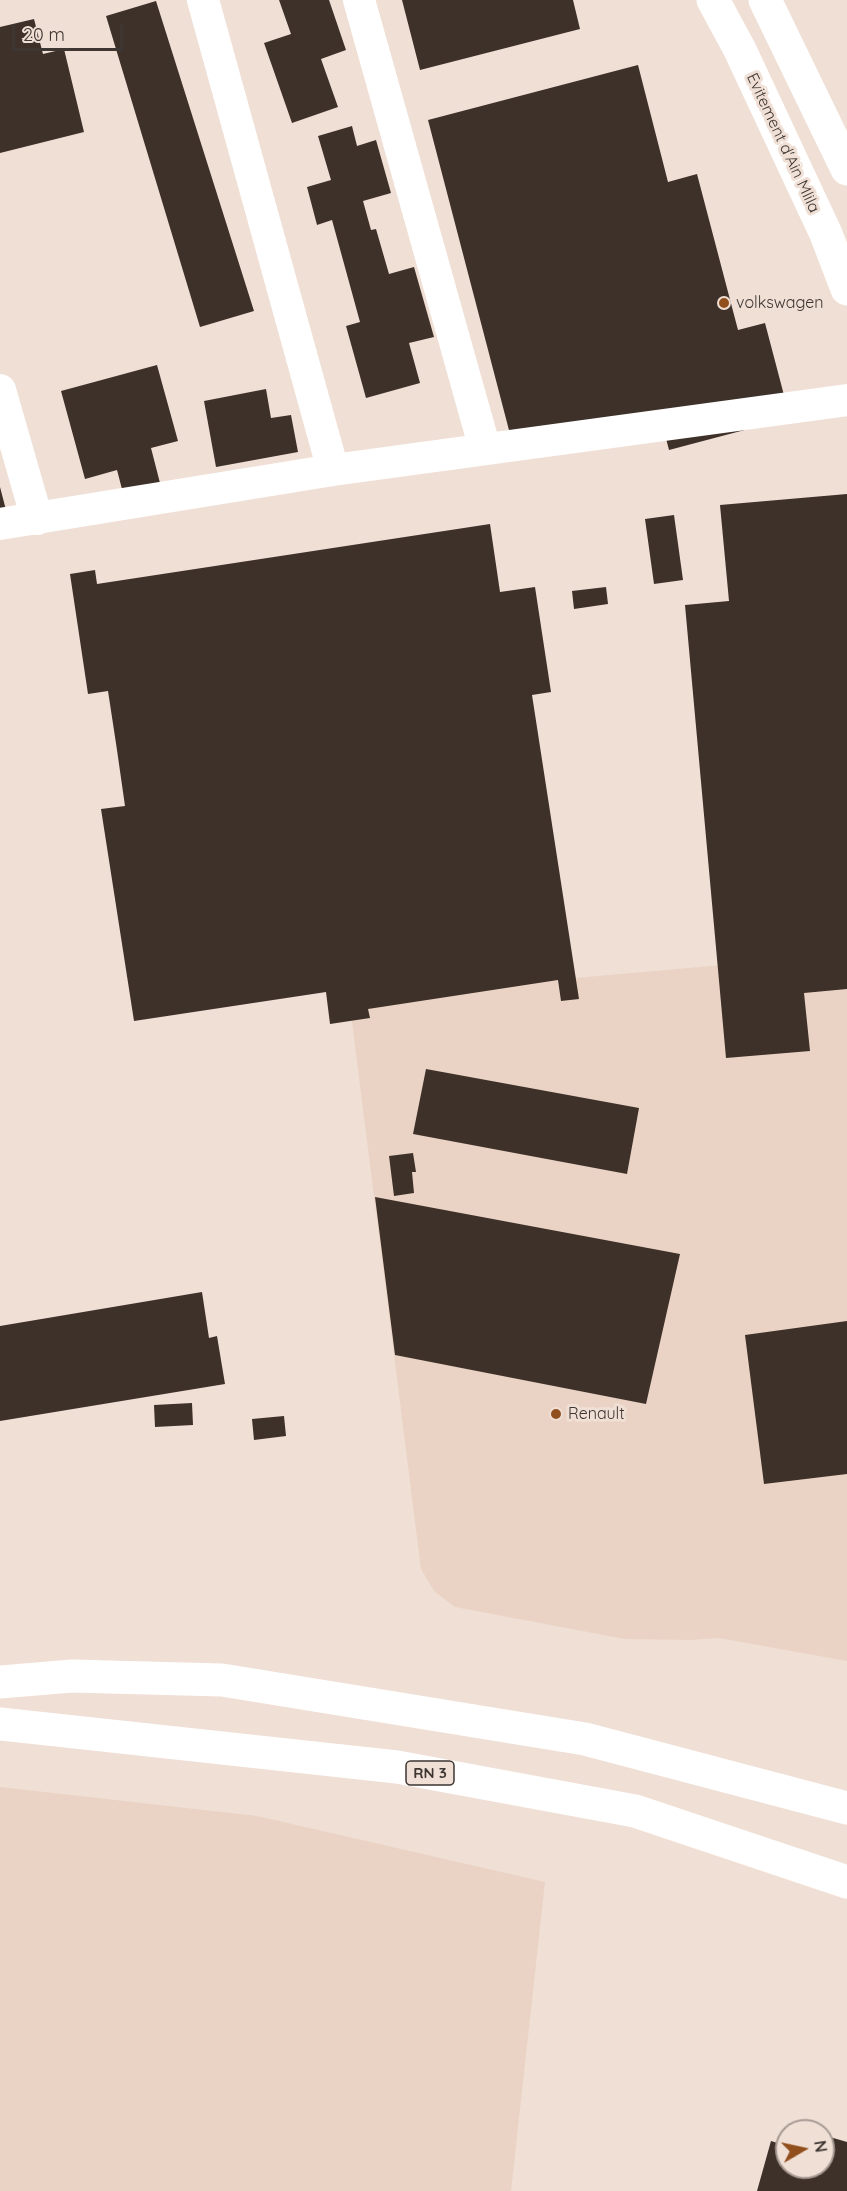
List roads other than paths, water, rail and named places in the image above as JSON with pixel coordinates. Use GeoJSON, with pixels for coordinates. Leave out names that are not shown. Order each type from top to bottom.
{"type":"FeatureCollection","features":[{"type":"Feature","properties":{"kind":"highway","name":"Evitement d'Ain Mlila"},"geometry":{"type":"LineString","coordinates":[[713,0],[740,50],[826,234],[847,289]]}},
{"type":"Feature","properties":{"kind":"highway"},"geometry":{"type":"LineString","coordinates":[[765,0],[847,170]]}},
{"type":"Feature","properties":{"kind":"highway"},"geometry":{"type":"LineString","coordinates":[[0,1682],[72,1676],[222,1680],[585,1739],[846,1808]]}},
{"type":"Feature","properties":{"kind":"highway","name":"RN 3"},"geometry":{"type":"LineString","coordinates":[[0,1724],[397,1767],[634,1811],[847,1882]]}},
{"type":"Feature","properties":{"kind":"highway"},"geometry":{"type":"LineString","coordinates":[[634,1811],[847,1860]]}},
{"type":"Feature","properties":{"kind":"street"},"geometry":{"type":"LineString","coordinates":[[203,0],[333,470]]}},
{"type":"Feature","properties":{"kind":"street"},"geometry":{"type":"LineString","coordinates":[[359,0],[485,449]]}},
{"type":"Feature","properties":{"kind":"street"},"geometry":{"type":"LineString","coordinates":[[0,390],[37,519]]}},
{"type":"Feature","properties":{"kind":"street"},"geometry":{"type":"LineString","coordinates":[[0,524],[333,470],[847,400]]}},
{"type":"Feature","properties":{"kind":"place","name":"volkswagen"},"geometry":{"type":"Point","coordinates":[724,303]}},
{"type":"Feature","properties":{"kind":"place","name":"Renault"},"geometry":{"type":"Point","coordinates":[556,1414]}}]}
